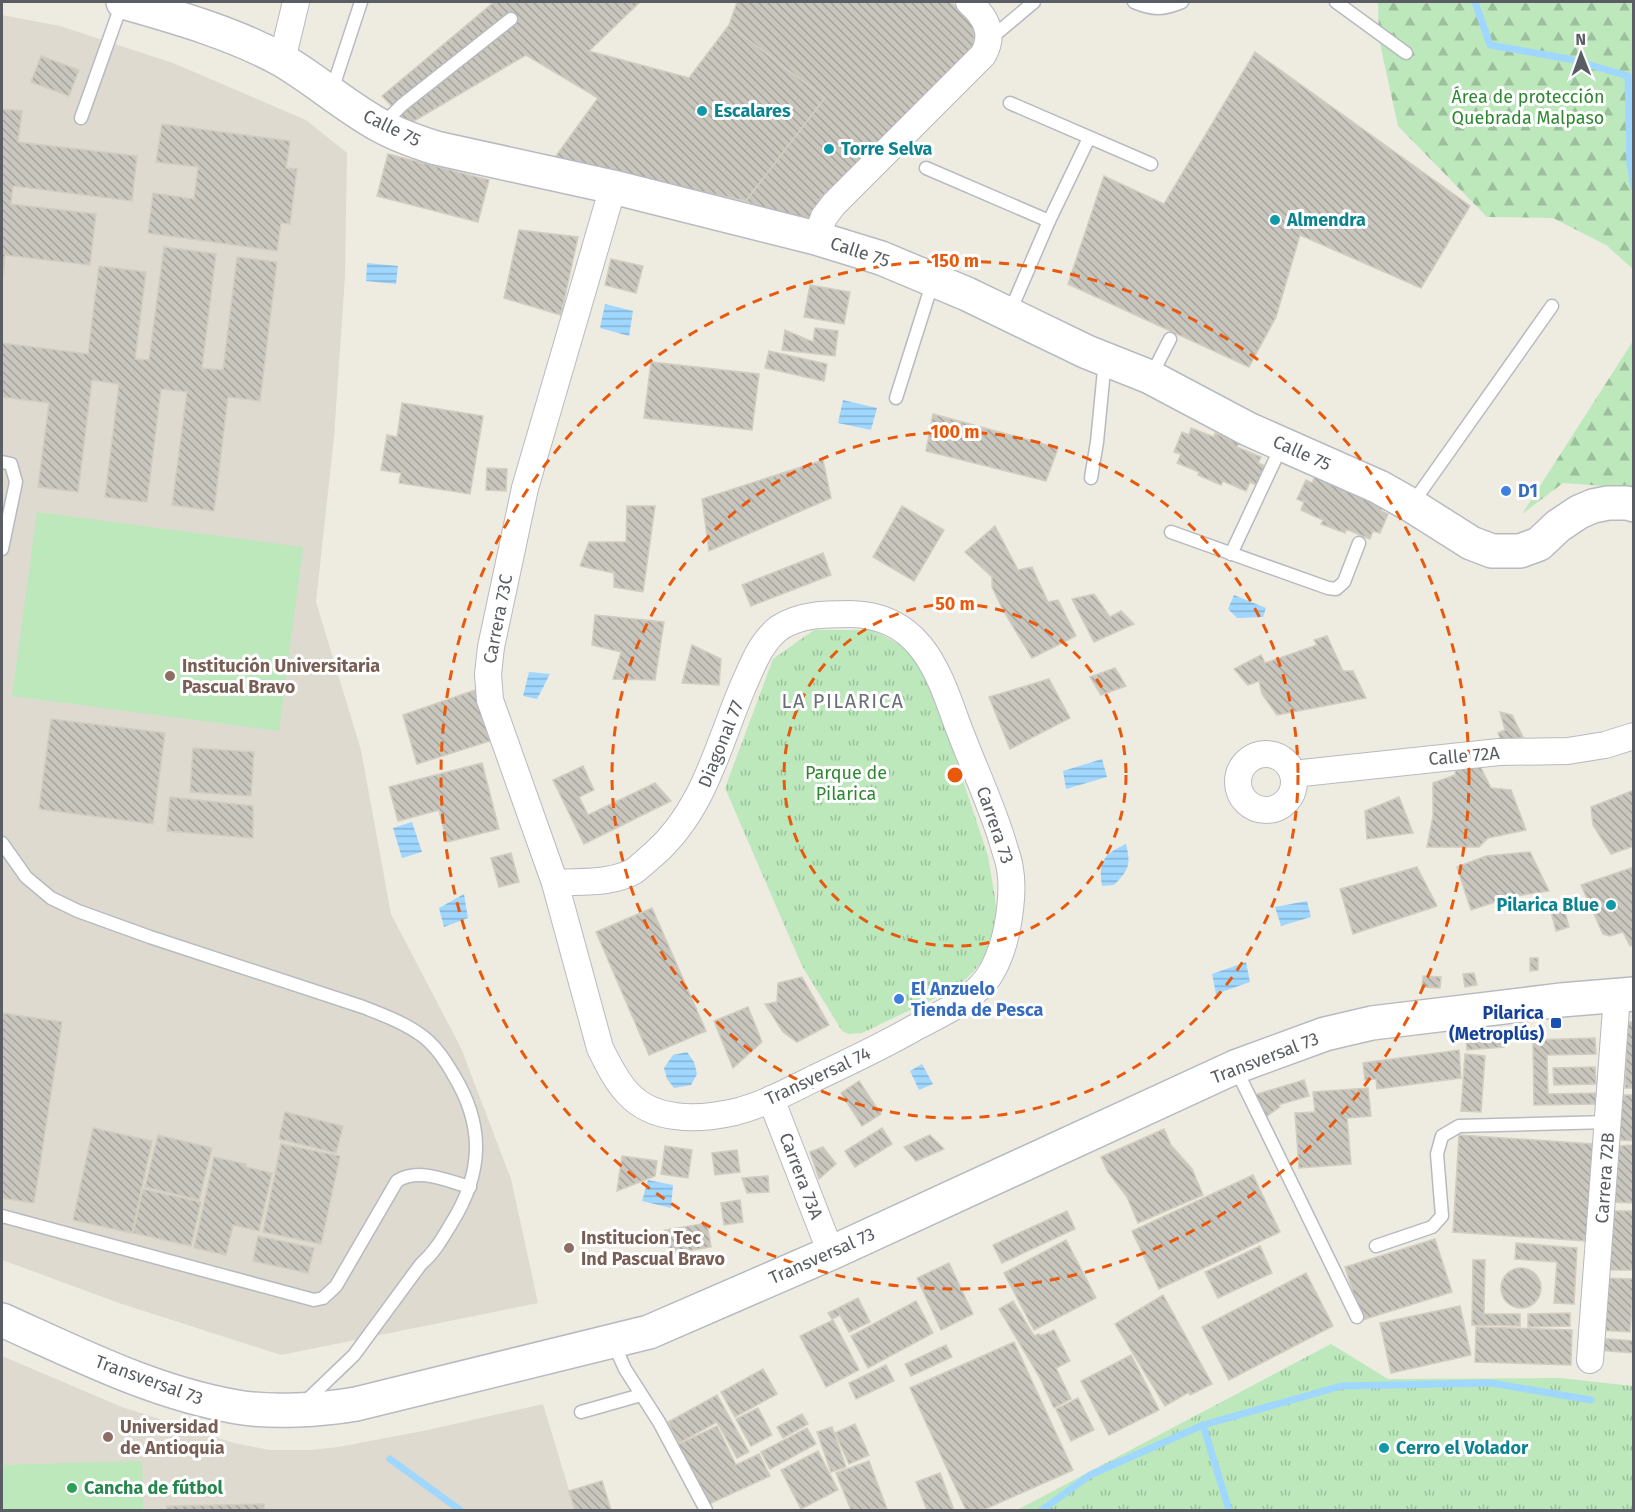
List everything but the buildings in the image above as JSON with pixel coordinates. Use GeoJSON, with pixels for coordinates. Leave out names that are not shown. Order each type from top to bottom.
{"type":"FeatureCollection","features":[{"type":"Feature","properties":{"kind":"main road","name":"Calle 75"},"geometry":{"type":"LineString","coordinates":[[123,2],[220,33],[282,60],[381,126],[408,139],[436,148],[613,187],[816,238],[881,258],[1150,377],[1248,429],[1354,475],[1411,505],[1471,543],[1492,551],[1520,551],[1539,544],[1569,519],[1593,506],[1608,503],[1634,505]]}},
{"type":"Feature","properties":{"kind":"main road","name":"Transversal 73"},"geometry":{"type":"LineString","coordinates":[[2,1320],[123,1373],[188,1396],[239,1408],[333,1408],[356,1404],[649,1332],[831,1253],[1235,1067],[1325,1035],[1372,1023],[1625,994]]}},
{"type":"Feature","properties":{"kind":"street"},"geometry":{"type":"LineString","coordinates":[[282,60],[296,2]]}},
{"type":"Feature","properties":{"kind":"street"},"geometry":{"type":"LineString","coordinates":[[816,238],[824,217],[834,204],[984,51],[989,32],[983,17],[969,2]]}},
{"type":"Feature","properties":{"kind":"street","name":"Carrera 73C"},"geometry":{"type":"LineString","coordinates":[[613,187],[525,488],[491,646],[488,674],[490,700],[555,884],[600,1047],[623,1089],[638,1103],[657,1112],[676,1117]]}},
{"type":"Feature","properties":{"kind":"street","name":"Diagonal 77"},"geometry":{"type":"LineString","coordinates":[[555,884],[615,878],[634,871],[679,829],[703,790],[758,653],[776,631],[800,618],[818,615],[856,614],[883,618]]}},
{"type":"Feature","properties":{"kind":"street","name":"Carrera 73"},"geometry":{"type":"LineString","coordinates":[[883,618],[899,626],[923,647],[993,813],[1011,869],[1008,922],[1002,949],[988,979],[978,990],[952,1008]]}},
{"type":"Feature","properties":{"kind":"street","name":"Calle 72A"},"geometry":{"type":"LineString","coordinates":[[1293,774],[1499,752],[1568,751],[1605,745],[1634,736]]}},
{"type":"Feature","properties":{"kind":"street","name":"Carrera 72B"},"geometry":{"type":"LineString","coordinates":[[1590,1360],[1609,1122],[1625,994]]}},
{"type":"Feature","properties":{"kind":"street","name":"Transversal 74"},"geometry":{"type":"LineString","coordinates":[[676,1117],[735,1112],[771,1100],[887,1044],[952,1008]]}},
{"type":"Feature","properties":{"kind":"street","name":"Carrera 73A"},"geometry":{"type":"LineString","coordinates":[[771,1100],[831,1253]]}},
{"type":"Feature","properties":{"kind":"lane"},"geometry":{"type":"LineString","coordinates":[[81,118],[123,2]]}},
{"type":"Feature","properties":{"kind":"lane"},"geometry":{"type":"LineString","coordinates":[[331,94],[361,2]]}},
{"type":"Feature","properties":{"kind":"lane"},"geometry":{"type":"LineString","coordinates":[[984,51],[1034,2]]}},
{"type":"Feature","properties":{"kind":"lane"},"geometry":{"type":"LineString","coordinates":[[1134,2],[1148,8],[1167,8],[1182,2]]}},
{"type":"Feature","properties":{"kind":"lane"},"geometry":{"type":"LineString","coordinates":[[1336,2],[1406,53]]}},
{"type":"Feature","properties":{"kind":"lane"},"geometry":{"type":"LineString","coordinates":[[381,126],[402,105],[511,19]]}},
{"type":"Feature","properties":{"kind":"lane"},"geometry":{"type":"LineString","coordinates":[[1010,103],[1151,164]]}},
{"type":"Feature","properties":{"kind":"lane"},"geometry":{"type":"LineString","coordinates":[[1009,315],[1049,221],[1089,138]]}},
{"type":"Feature","properties":{"kind":"lane"},"geometry":{"type":"LineString","coordinates":[[926,168],[1049,221]]}},
{"type":"Feature","properties":{"kind":"lane"},"geometry":{"type":"LineString","coordinates":[[896,398],[934,280]]}},
{"type":"Feature","properties":{"kind":"lane"},"geometry":{"type":"LineString","coordinates":[[1411,505],[1552,306]]}},
{"type":"Feature","properties":{"kind":"lane"},"geometry":{"type":"LineString","coordinates":[[1150,377],[1170,339]]}},
{"type":"Feature","properties":{"kind":"lane"},"geometry":{"type":"LineString","coordinates":[[1091,478],[1105,359]]}},
{"type":"Feature","properties":{"kind":"lane"},"geometry":{"type":"LineString","coordinates":[[1231,554],[1282,444]]}},
{"type":"Feature","properties":{"kind":"lane"},"geometry":{"type":"LineString","coordinates":[[2,462],[11,464],[16,482],[2,534],[2,549]]}},
{"type":"Feature","properties":{"kind":"lane"},"geometry":{"type":"LineString","coordinates":[[1170,532],[1336,589],[1344,582],[1359,543]]}},
{"type":"Feature","properties":{"kind":"lane"},"geometry":{"type":"LineString","coordinates":[[2,843],[26,877],[51,898],[78,911],[150,937],[363,1006],[394,1019],[423,1036],[442,1056],[463,1091],[471,1111],[477,1152],[470,1187],[455,1218],[433,1253],[421,1264],[354,1355],[298,1409]]}},
{"type":"Feature","properties":{"kind":"lane"},"geometry":{"type":"LineString","coordinates":[[1235,1067],[1357,1317]]}},
{"type":"Feature","properties":{"kind":"lane"},"geometry":{"type":"LineString","coordinates":[[1376,1246],[1432,1227],[1442,1216],[1437,1154],[1442,1136],[1459,1126],[1609,1122]]}},
{"type":"Feature","properties":{"kind":"lane"},"geometry":{"type":"LineString","coordinates":[[2,1216],[314,1300],[323,1298],[336,1286],[397,1181],[404,1176],[422,1174],[470,1187]]}},
{"type":"Feature","properties":{"kind":"lane"},"geometry":{"type":"LineString","coordinates":[[613,1341],[625,1369],[658,1422],[706,1510]]}},
{"type":"Feature","properties":{"kind":"lane"},"geometry":{"type":"LineString","coordinates":[[581,1412],[641,1395]]}},
{"type":"Feature","properties":{"kind":"shaded area","name":"Institución Universitaria Pascual Bravo"},"geometry":{"type":"Polygon","coordinates":[[[2,15],[60,26],[173,63],[306,120],[347,153],[345,277],[334,437],[316,602],[361,750],[391,914],[461,1048],[511,1179],[538,1303],[281,1355],[119,1303],[2,1260],[2,15]]]}},
{"type":"Feature","properties":{"kind":"shaded area","name":"Universidad de Antioquia"},"geometry":{"type":"Polygon","coordinates":[[[2,1356],[122,1407],[234,1443],[270,1450],[338,1447],[543,1404],[575,1510],[2,1510],[2,1356]]]}},
{"type":"Feature","properties":{"kind":"green space","name":"Área de protección Quebrada Malpaso"},"geometry":{"type":"Polygon","coordinates":[[[1378,2],[1633,2],[1633,269],[1606,245],[1553,218],[1487,217],[1398,126],[1379,39],[1378,2]]]}},
{"type":"Feature","properties":{"kind":"green space"},"geometry":{"type":"Polygon","coordinates":[[[1633,341],[1633,488],[1563,483],[1522,514],[1633,341]]]}},
{"type":"Feature","properties":{"kind":"green space"},"geometry":{"type":"Polygon","coordinates":[[[37,512],[303,547],[279,731],[12,696],[37,512]]]}},
{"type":"Feature","properties":{"kind":"green space","name":"Parque de Pilarica"},"geometry":{"type":"Polygon","coordinates":[[[814,630],[873,630],[906,648],[928,675],[988,856],[995,898],[997,919],[992,943],[973,972],[956,988],[862,1033],[849,1034],[842,1031],[802,966],[725,788],[773,659],[814,630]]]}},
{"type":"Feature","properties":{"kind":"green space","name":"Cerro el Volador"},"geometry":{"type":"Polygon","coordinates":[[[1331,1344],[1388,1379],[1560,1378],[1633,1386],[1633,1510],[1017,1510],[1331,1344]]]}},
{"type":"Feature","properties":{"kind":"green space","name":"Cancha de fútbol"},"geometry":{"type":"Polygon","coordinates":[[[142,1461],[143,1510],[2,1510],[2,1465],[142,1461]]]}},
{"type":"Feature","properties":{"kind":"water"},"geometry":{"type":"Polygon","coordinates":[[[367,263],[398,266],[396,284],[366,281],[367,263]]]}},
{"type":"Feature","properties":{"kind":"water"},"geometry":{"type":"Polygon","coordinates":[[[605,304],[633,311],[629,336],[600,328],[605,304]]]}},
{"type":"Feature","properties":{"kind":"water"},"geometry":{"type":"Polygon","coordinates":[[[843,400],[877,408],[871,430],[838,423],[843,400]]]}},
{"type":"Feature","properties":{"kind":"water"},"geometry":{"type":"Polygon","coordinates":[[[1234,595],[1266,608],[1263,617],[1237,618],[1228,609],[1234,595]]]}},
{"type":"Feature","properties":{"kind":"water"},"geometry":{"type":"Polygon","coordinates":[[[529,672],[550,674],[537,699],[523,696],[529,672]]]}},
{"type":"Feature","properties":{"kind":"water"},"geometry":{"type":"Polygon","coordinates":[[[1102,759],[1107,777],[1066,789],[1063,771],[1102,759]]]}},
{"type":"Feature","properties":{"kind":"water"},"geometry":{"type":"Polygon","coordinates":[[[412,822],[422,852],[402,858],[393,828],[412,822]]]}},
{"type":"Feature","properties":{"kind":"water"},"geometry":{"type":"Polygon","coordinates":[[[1126,844],[1128,866],[1126,871],[1114,885],[1102,886],[1101,870],[1104,859],[1112,851],[1126,844]]]}},
{"type":"Feature","properties":{"kind":"water"},"geometry":{"type":"Polygon","coordinates":[[[464,894],[468,918],[444,927],[439,908],[464,894]]]}},
{"type":"Feature","properties":{"kind":"water"},"geometry":{"type":"Polygon","coordinates":[[[1307,901],[1311,917],[1281,926],[1275,907],[1307,901]]]}},
{"type":"Feature","properties":{"kind":"water"},"geometry":{"type":"Polygon","coordinates":[[[1246,962],[1250,982],[1216,994],[1212,974],[1246,962]]]}},
{"type":"Feature","properties":{"kind":"water"},"geometry":{"type":"Polygon","coordinates":[[[687,1052],[694,1062],[697,1074],[691,1085],[674,1088],[667,1079],[664,1068],[673,1055],[687,1052]]]}},
{"type":"Feature","properties":{"kind":"water"},"geometry":{"type":"Polygon","coordinates":[[[922,1064],[933,1084],[919,1090],[910,1071],[922,1064]]]}},
{"type":"Feature","properties":{"kind":"water"},"geometry":{"type":"Polygon","coordinates":[[[648,1180],[673,1185],[671,1208],[642,1201],[648,1180]]]}},
{"type":"Feature","properties":{"kind":"waterway"},"geometry":{"type":"LineString","coordinates":[[1475,2],[1490,45],[1569,59],[1628,76],[1630,164],[1634,187]]}},
{"type":"Feature","properties":{"kind":"waterway"},"geometry":{"type":"LineString","coordinates":[[1042,1510],[1090,1475],[1203,1425],[1341,1386],[1491,1383],[1591,1400]]}},
{"type":"Feature","properties":{"kind":"waterway"},"geometry":{"type":"LineString","coordinates":[[1203,1425],[1229,1510]]}},
{"type":"Feature","properties":{"kind":"waterway"},"geometry":{"type":"LineString","coordinates":[[390,1459],[460,1510]]}},
{"type":"Feature","properties":{"kind":"place","name":"Escalares"},"geometry":{"type":"Point","coordinates":[702,111]}},
{"type":"Feature","properties":{"kind":"place","name":"Torre Selva"},"geometry":{"type":"Point","coordinates":[829,149]}},
{"type":"Feature","properties":{"kind":"place","name":"Almendra"},"geometry":{"type":"Point","coordinates":[1275,220]}},
{"type":"Feature","properties":{"kind":"place","name":"D1"},"geometry":{"type":"Point","coordinates":[1506,491]}},
{"type":"Feature","properties":{"kind":"place","name":"Institución Universitaria Pascual Bravo"},"geometry":{"type":"Point","coordinates":[170,676]}},
{"type":"Feature","properties":{"kind":"place","name":"Pilarica Blue"},"geometry":{"type":"Point","coordinates":[1611,905]}},
{"type":"Feature","properties":{"kind":"place","name":"El Anzuelo Tienda de Pesca"},"geometry":{"type":"Point","coordinates":[899,999]}},
{"type":"Feature","properties":{"kind":"place","name":"Pilarica (Metroplús)"},"geometry":{"type":"Point","coordinates":[1556,1023]}},
{"type":"Feature","properties":{"kind":"place","name":"Institucion Tec Ind Pascual Bravo"},"geometry":{"type":"Point","coordinates":[569,1248]}},
{"type":"Feature","properties":{"kind":"place","name":"Universidad de Antioquia"},"geometry":{"type":"Point","coordinates":[108,1437]}},
{"type":"Feature","properties":{"kind":"place","name":"Cerro el Volador"},"geometry":{"type":"Point","coordinates":[1384,1448]}},
{"type":"Feature","properties":{"kind":"place","name":"Cancha de fútbol"},"geometry":{"type":"Point","coordinates":[72,1488]}},
{"type":"Feature","properties":{"kind":"district","name":"LA PILARICA"},"geometry":{"type":"Point","coordinates":[843,701]}}]}
